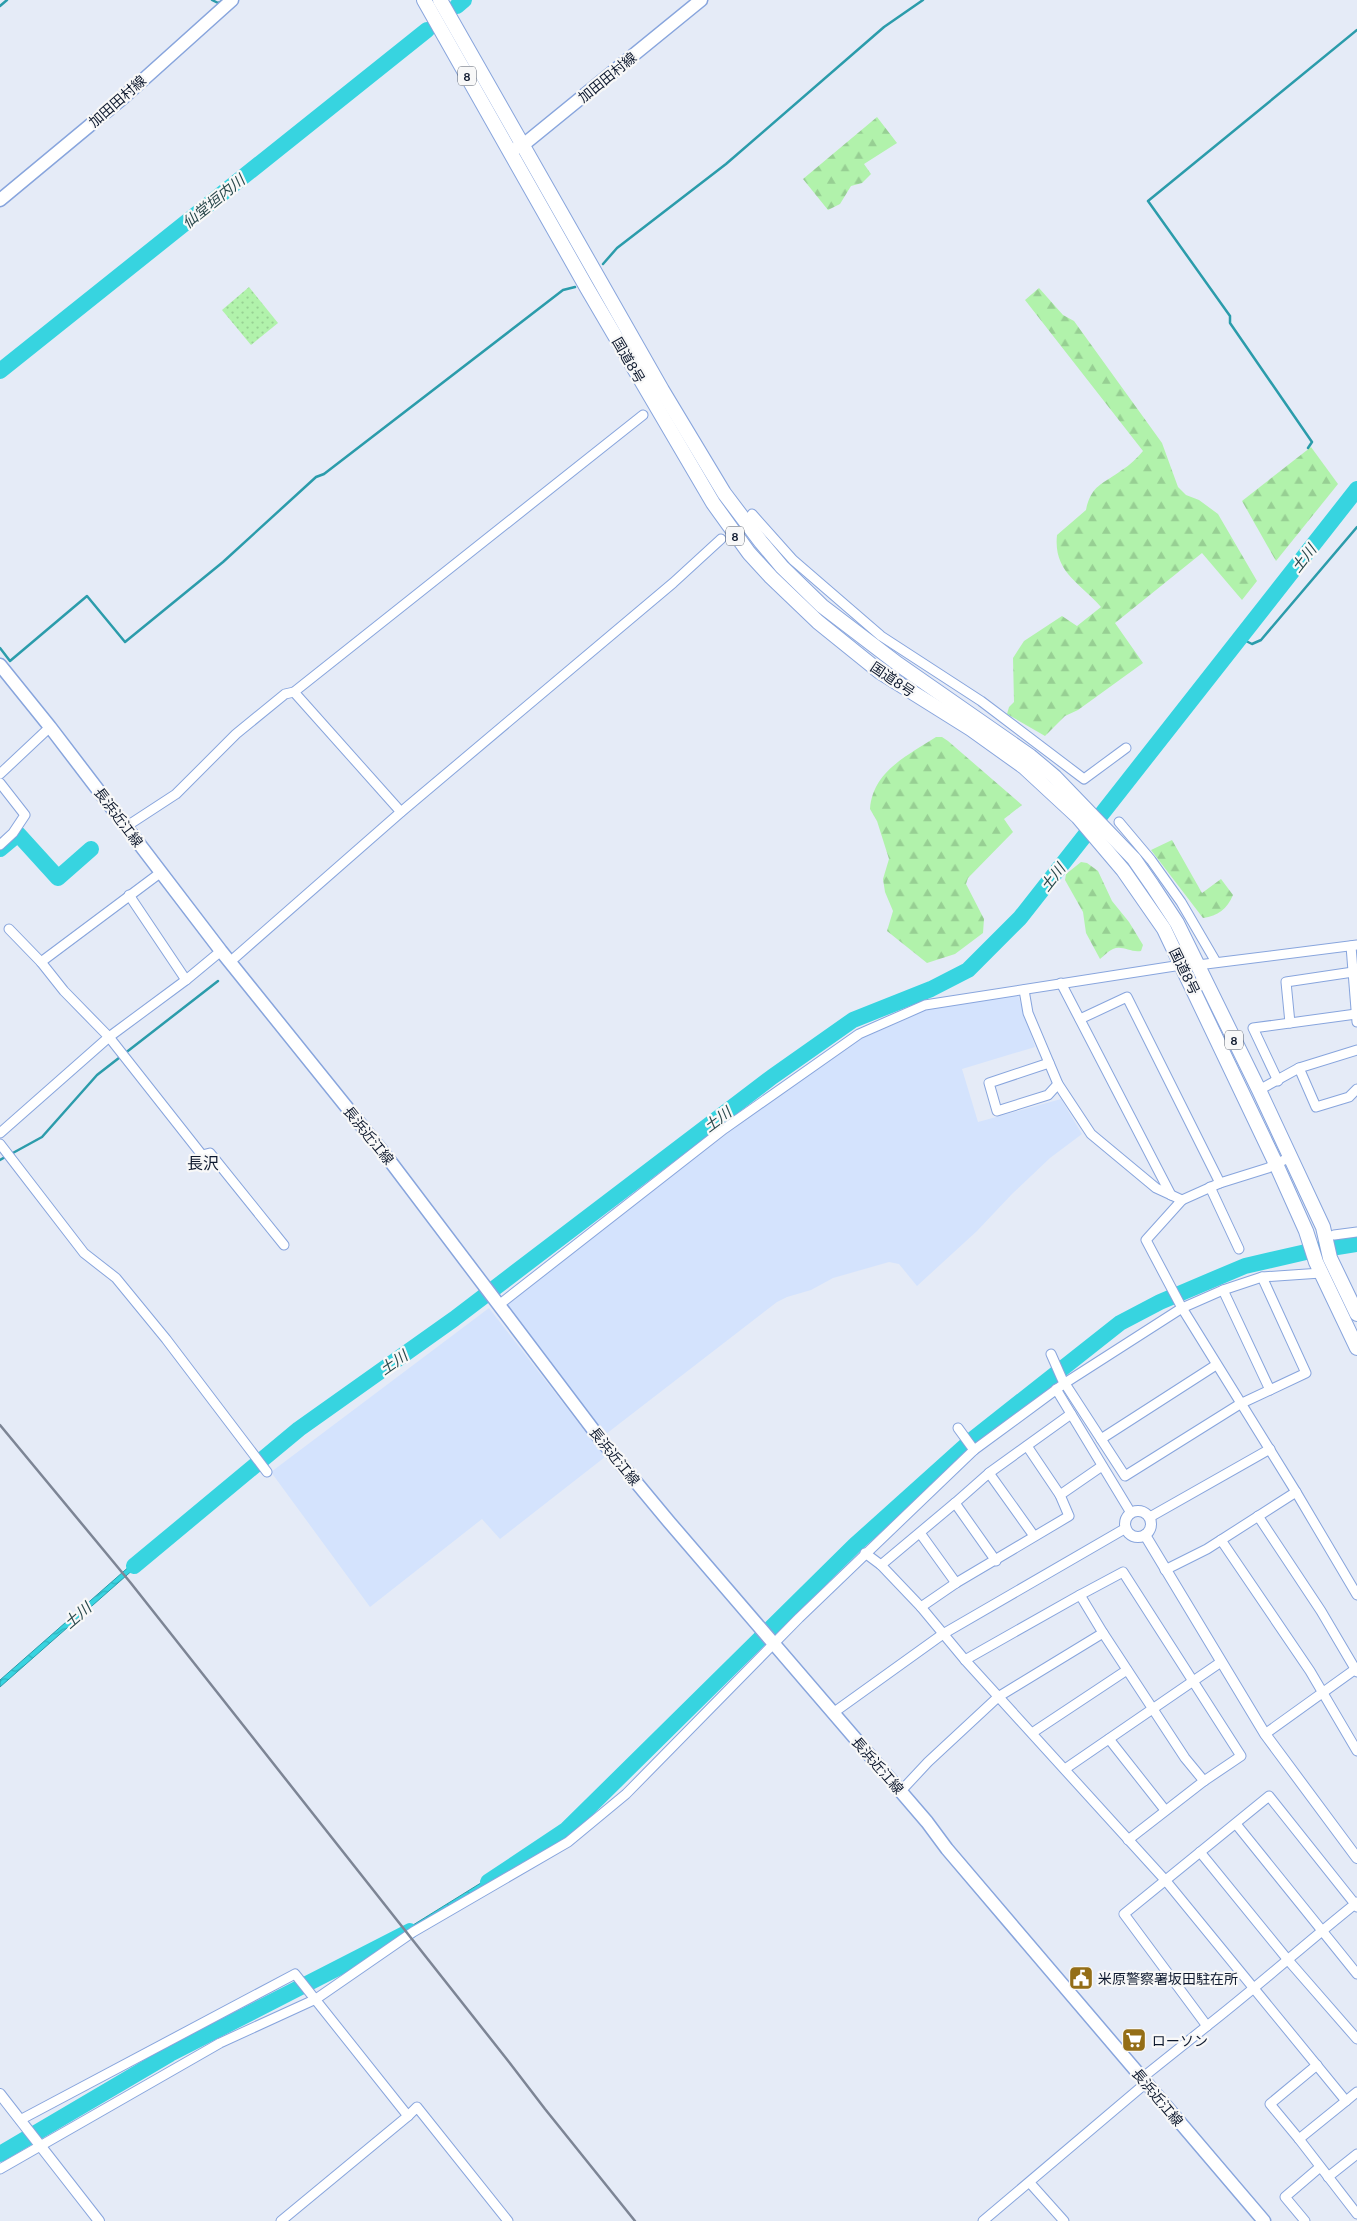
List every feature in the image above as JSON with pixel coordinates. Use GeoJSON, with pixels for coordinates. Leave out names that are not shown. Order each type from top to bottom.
{"type":"FeatureCollection","features":[{"type":"Feature","properties":{"kind":"highway","name":"国道8号"},"geometry":{"type":"LineString","coordinates":[[424,0],[587,288],[713,503],[749,553],[818,622],[880,672],[970,729],[1024,767],[1082,812],[1124,870],[1164,929],[1182,962],[1276,1164],[1306,1231],[1319,1267],[1357,1348]]}},
{"type":"Feature","properties":{"kind":"highway","name":"国道8号"},"geometry":{"type":"LineString","coordinates":[[440,0],[662,390],[724,493],[777,561],[822,606],[898,664],[1030,756],[1082,812],[1134,860],[1177,922],[1290,1157],[1328,1231],[1330,1258],[1357,1314]]}},
{"type":"Feature","properties":{"kind":"main road","name":"加田田村線"},"geometry":{"type":"LineString","coordinates":[[1,198],[124,97],[232,0]]}},
{"type":"Feature","properties":{"kind":"main road","name":"加田田村線"},"geometry":{"type":"LineString","coordinates":[[510,152],[523,144],[701,0]]}},
{"type":"Feature","properties":{"kind":"main road","name":"長浜近江線"},"geometry":{"type":"LineString","coordinates":[[0,665],[127,826],[160,873],[390,1161],[601,1440],[1264,2221]]}},
{"type":"Feature","properties":{"kind":"street"},"geometry":{"type":"LineString","coordinates":[[127,826],[176,794],[236,734],[284,694],[294,692],[643,415]]}},
{"type":"Feature","properties":{"kind":"street"},"geometry":{"type":"LineString","coordinates":[[752,514],[793,560],[881,636],[981,701],[1084,779],[1126,748]]}},
{"type":"Feature","properties":{"kind":"street"},"geometry":{"type":"LineString","coordinates":[[231,962],[401,812],[674,583],[722,539]]}},
{"type":"Feature","properties":{"kind":"street"},"geometry":{"type":"LineString","coordinates":[[294,692],[401,812]]}},
{"type":"Feature","properties":{"kind":"street"},"geometry":{"type":"LineString","coordinates":[[0,774],[50,727]]}},
{"type":"Feature","properties":{"kind":"street"},"geometry":{"type":"LineString","coordinates":[[0,783],[25,815],[13,833],[0,844]]}},
{"type":"Feature","properties":{"kind":"street"},"geometry":{"type":"LineString","coordinates":[[1119,822],[1151,860],[1180,902],[1216,962]]}},
{"type":"Feature","properties":{"kind":"street"},"geometry":{"type":"LineString","coordinates":[[41,962],[160,873]]}},
{"type":"Feature","properties":{"kind":"street"},"geometry":{"type":"LineString","coordinates":[[129,896],[186,980]]}},
{"type":"Feature","properties":{"kind":"street"},"geometry":{"type":"LineString","coordinates":[[9,929],[41,962],[64,991],[109,1037],[202,1155],[210,1153],[284,1246]]}},
{"type":"Feature","properties":{"kind":"street"},"geometry":{"type":"LineString","coordinates":[[1198,965],[1354,946],[1353,972],[1357,1022]]}},
{"type":"Feature","properties":{"kind":"street"},"geometry":{"type":"LineString","coordinates":[[0,1133],[109,1037],[186,980],[221,950]]}},
{"type":"Feature","properties":{"kind":"street"},"geometry":{"type":"LineString","coordinates":[[498,1302],[724,1129],[859,1034],[925,1005],[1175,966],[1182,962]]}},
{"type":"Feature","properties":{"kind":"street"},"geometry":{"type":"LineString","coordinates":[[1290,1023],[1286,982],[1353,972]]}},
{"type":"Feature","properties":{"kind":"street"},"geometry":{"type":"LineString","coordinates":[[1061,983],[1171,1195]]}},
{"type":"Feature","properties":{"kind":"street"},"geometry":{"type":"LineString","coordinates":[[1024,990],[1028,1013],[1058,1084],[1091,1134],[1156,1188],[1182,1200]]}},
{"type":"Feature","properties":{"kind":"street"},"geometry":{"type":"LineString","coordinates":[[1080,1019],[1127,997],[1220,1183]]}},
{"type":"Feature","properties":{"kind":"street"},"geometry":{"type":"LineString","coordinates":[[1278,1080],[1253,1028],[1356,1014]]}},
{"type":"Feature","properties":{"kind":"street"},"geometry":{"type":"LineString","coordinates":[[1258,1090],[1299,1068],[1357,1050]]}},
{"type":"Feature","properties":{"kind":"street"},"geometry":{"type":"LineString","coordinates":[[1049,1063],[989,1083],[997,1111],[1048,1095],[1058,1084]]}},
{"type":"Feature","properties":{"kind":"street"},"geometry":{"type":"LineString","coordinates":[[1299,1068],[1316,1107],[1349,1097],[1357,1089]]}},
{"type":"Feature","properties":{"kind":"street"},"geometry":{"type":"LineString","coordinates":[[0,1144],[84,1253],[116,1278],[166,1339],[267,1472]]}},
{"type":"Feature","properties":{"kind":"street"},"geometry":{"type":"LineString","coordinates":[[1290,1157],[1276,1164],[1220,1183],[1182,1200],[1146,1240],[1181,1306],[1216,1365],[1270,1449],[1357,1595]]}},
{"type":"Feature","properties":{"kind":"street"},"geometry":{"type":"LineString","coordinates":[[1210,1187],[1239,1250]]}},
{"type":"Feature","properties":{"kind":"street"},"geometry":{"type":"LineString","coordinates":[[1328,1231],[1357,1232]]}},
{"type":"Feature","properties":{"kind":"street"},"geometry":{"type":"LineString","coordinates":[[0,2169],[38,2143],[220,2043],[314,1997],[413,1932],[568,1842],[626,1794],[865,1553],[974,1450],[1056,1389],[1063,1381],[1181,1306],[1262,1277],[1319,1267]]}},
{"type":"Feature","properties":{"kind":"street"},"geometry":{"type":"LineString","coordinates":[[1052,1355],[1063,1381],[1125,1476],[1240,1404],[1306,1373],[1262,1277]]}},
{"type":"Feature","properties":{"kind":"street"},"geometry":{"type":"LineString","coordinates":[[1223,1290],[1270,1390]]}},
{"type":"Feature","properties":{"kind":"street"},"geometry":{"type":"LineString","coordinates":[[1101,1439],[1216,1365]]}},
{"type":"Feature","properties":{"kind":"street"},"geometry":{"type":"LineString","coordinates":[[1056,1389],[1130,1514]]}},
{"type":"Feature","properties":{"kind":"street"},"geometry":{"type":"LineString","coordinates":[[881,1565],[990,1474],[1071,1414]]}},
{"type":"Feature","properties":{"kind":"street"},"geometry":{"type":"LineString","coordinates":[[958,1428],[974,1450]]}},
{"type":"Feature","properties":{"kind":"street"},"geometry":{"type":"LineString","coordinates":[[921,1607],[956,1582],[996,1561],[1069,1516],[1060,1495],[1027,1446]]}},
{"type":"Feature","properties":{"kind":"street"},"geometry":{"type":"LineString","coordinates":[[1150,1517],[1270,1449]]}},
{"type":"Feature","properties":{"kind":"street"},"geometry":{"type":"LineString","coordinates":[[1060,1495],[1102,1466]]}},
{"type":"Feature","properties":{"kind":"street"},"geometry":{"type":"LineString","coordinates":[[990,1474],[1034,1536]]}},
{"type":"Feature","properties":{"kind":"street"},"geometry":{"type":"LineString","coordinates":[[1165,1570],[1221,1540],[1296,1492]]}},
{"type":"Feature","properties":{"kind":"street"},"geometry":{"type":"LineString","coordinates":[[956,1503],[996,1561]]}},
{"type":"Feature","properties":{"kind":"street"},"geometry":{"type":"LineString","coordinates":[[1145,1536],[1134,1536],[1126,1528],[1126,1520],[1130,1514],[1143,1512],[1150,1517]]}},
{"type":"Feature","properties":{"kind":"street"},"geometry":{"type":"LineString","coordinates":[[1258,1516],[1321,1611],[1356,1670],[1322,1692],[1265,1734]]}},
{"type":"Feature","properties":{"kind":"street"},"geometry":{"type":"LineString","coordinates":[[1145,1536],[1150,1529],[1150,1517]]}},
{"type":"Feature","properties":{"kind":"street"},"geometry":{"type":"LineString","coordinates":[[833,1713],[943,1634],[1126,1528]]}},
{"type":"Feature","properties":{"kind":"street"},"geometry":{"type":"LineString","coordinates":[[920,1533],[956,1582]]}},
{"type":"Feature","properties":{"kind":"street"},"geometry":{"type":"LineString","coordinates":[[1145,1536],[1265,1734],[1357,1858]]}},
{"type":"Feature","properties":{"kind":"street"},"geometry":{"type":"LineString","coordinates":[[1221,1540],[1310,1671],[1357,1752]]}},
{"type":"Feature","properties":{"kind":"street"},"geometry":{"type":"LineString","coordinates":[[865,1553],[881,1565],[921,1607],[965,1660],[1166,1881],[1346,2101]]}},
{"type":"Feature","properties":{"kind":"street"},"geometry":{"type":"LineString","coordinates":[[965,1660],[1124,1572],[1241,1756],[1204,1781],[1128,1840]]}},
{"type":"Feature","properties":{"kind":"street"},"geometry":{"type":"LineString","coordinates":[[1080,1595],[1185,1758],[1204,1781]]}},
{"type":"Feature","properties":{"kind":"street"},"geometry":{"type":"LineString","coordinates":[[900,1792],[928,1762],[998,1696],[1103,1633]]}},
{"type":"Feature","properties":{"kind":"street"},"geometry":{"type":"LineString","coordinates":[[1065,1769],[1221,1662]]}},
{"type":"Feature","properties":{"kind":"street"},"geometry":{"type":"LineString","coordinates":[[1032,1733],[1127,1670]]}},
{"type":"Feature","properties":{"kind":"street"},"geometry":{"type":"LineString","coordinates":[[1110,1738],[1165,1810]]}},
{"type":"Feature","properties":{"kind":"street"},"geometry":{"type":"LineString","coordinates":[[983,2221],[1030,2183],[1207,2026],[1356,1904],[1269,1796],[1124,1914],[1207,2026]]}},
{"type":"Feature","properties":{"kind":"street"},"geometry":{"type":"LineString","coordinates":[[1236,1824],[1321,1932],[1357,1974]]}},
{"type":"Feature","properties":{"kind":"street"},"geometry":{"type":"LineString","coordinates":[[1200,1852],[1288,1960],[1357,2039]]}},
{"type":"Feature","properties":{"kind":"street"},"geometry":{"type":"LineString","coordinates":[[22,2121],[295,1974],[408,2116]]}},
{"type":"Feature","properties":{"kind":"street"},"geometry":{"type":"LineString","coordinates":[[1317,2065],[1270,2104],[1357,2214]]}},
{"type":"Feature","properties":{"kind":"street"},"geometry":{"type":"LineString","coordinates":[[1299,2139],[1357,2092]]}},
{"type":"Feature","properties":{"kind":"street"},"geometry":{"type":"LineString","coordinates":[[0,2094],[99,2221]]}},
{"type":"Feature","properties":{"kind":"street"},"geometry":{"type":"LineString","coordinates":[[281,2221],[418,2107],[508,2221]]}},
{"type":"Feature","properties":{"kind":"street"},"geometry":{"type":"LineString","coordinates":[[1328,2178],[1357,2154]]}},
{"type":"Feature","properties":{"kind":"street"},"geometry":{"type":"LineString","coordinates":[[1305,2221],[1286,2197],[1320,2167]]}},
{"type":"Feature","properties":{"kind":"street"},"geometry":{"type":"LineString","coordinates":[[1030,2183],[1064,2221]]}},
{"type":"Feature","properties":{"kind":"shaded area"},"geometry":{"type":"Polygon","coordinates":[[[1018,995],[1035,1047],[962,1069],[978,1122],[1061,1099],[1082,1134],[1050,1158],[977,1231],[917,1286],[899,1264],[889,1262],[833,1278],[811,1290],[787,1297],[777,1302],[606,1434],[505,1305],[614,1218],[778,1096],[859,1040],[926,1010],[1018,995]]]}},
{"type":"Feature","properties":{"kind":"shaded area"},"geometry":{"type":"Polygon","coordinates":[[[489,1308],[605,1457],[500,1539],[482,1519],[370,1607],[271,1472],[489,1308]]]}},
{"type":"Feature","properties":{"kind":"green space"},"geometry":{"type":"Polygon","coordinates":[[[877,117],[897,143],[864,164],[871,174],[862,183],[851,186],[840,204],[828,210],[803,179],[877,117]]]}},
{"type":"Feature","properties":{"kind":"green space"},"geometry":{"type":"Polygon","coordinates":[[[249,287],[278,323],[251,345],[222,310],[249,287]]]}},
{"type":"Feature","properties":{"kind":"green space"},"geometry":{"type":"Polygon","coordinates":[[[1039,288],[1063,315],[1074,321],[1162,443],[1178,487],[1186,495],[1199,500],[1218,514],[1257,581],[1242,600],[1202,553],[1115,623],[1143,663],[1078,710],[1065,716],[1045,736],[1007,714],[1009,707],[1014,702],[1013,658],[1024,641],[1062,616],[1077,626],[1101,607],[1064,568],[1059,558],[1057,535],[1086,510],[1091,495],[1099,486],[1128,466],[1143,451],[1025,300],[1039,288]]]}},
{"type":"Feature","properties":{"kind":"green space"},"geometry":{"type":"Polygon","coordinates":[[[1311,447],[1338,484],[1276,561],[1242,501],[1311,447]]]}},
{"type":"Feature","properties":{"kind":"green space"},"geometry":{"type":"Polygon","coordinates":[[[936,737],[942,737],[948,741],[1022,805],[1004,819],[1013,832],[968,878],[966,884],[984,919],[983,933],[955,954],[927,963],[887,931],[893,911],[885,892],[883,879],[889,859],[877,821],[870,809],[878,784],[893,766],[936,737]]]}},
{"type":"Feature","properties":{"kind":"green space"},"geometry":{"type":"Polygon","coordinates":[[[1172,840],[1202,893],[1221,879],[1233,895],[1228,904],[1213,916],[1203,918],[1151,850],[1172,840]]]}},
{"type":"Feature","properties":{"kind":"green space"},"geometry":{"type":"Polygon","coordinates":[[[1081,862],[1087,863],[1098,871],[1112,901],[1129,922],[1143,945],[1141,951],[1116,948],[1100,959],[1086,933],[1083,912],[1065,880],[1066,874],[1081,862]]]}},
{"type":"Feature","properties":{"kind":"water"},"geometry":{"type":"Polygon","coordinates":[[[148,1550],[152,1553],[0,1687],[0,1680],[148,1550]]]}},
{"type":"Feature","properties":{"kind":"water"},"geometry":{"type":"Polygon","coordinates":[[[505,1868],[508,1873],[393,1943],[392,1938],[505,1868]]]}},
{"type":"Feature","properties":{"kind":"waterway"},"geometry":{"type":"LineString","coordinates":[[0,6],[7,0]]}},
{"type":"Feature","properties":{"kind":"waterway"},"geometry":{"type":"LineString","coordinates":[[212,0],[218,3],[222,1]]}},
{"type":"Feature","properties":{"kind":"waterway","name":"仙堂垣内川"},"geometry":{"type":"LineString","coordinates":[[457,6],[464,0]]}},
{"type":"Feature","properties":{"kind":"waterway"},"geometry":{"type":"LineString","coordinates":[[603,264],[617,248],[726,164],[884,27],[923,0]]}},
{"type":"Feature","properties":{"kind":"waterway","name":"仙堂垣内川"},"geometry":{"type":"LineString","coordinates":[[0,371],[427,30]]}},
{"type":"Feature","properties":{"kind":"waterway"},"geometry":{"type":"LineString","coordinates":[[1308,448],[1312,442],[1230,323],[1230,316],[1148,201],[1357,30]]}},
{"type":"Feature","properties":{"kind":"waterway"},"geometry":{"type":"LineString","coordinates":[[0,648],[10,661],[87,596],[125,642],[223,562],[316,477],[324,474],[563,290],[575,287]]}},
{"type":"Feature","properties":{"kind":"waterway","name":"土川"},"geometry":{"type":"LineString","coordinates":[[134,1566],[299,1429],[454,1319],[772,1077],[853,1020],[931,989],[968,970],[1020,918],[1357,489]]}},
{"type":"Feature","properties":{"kind":"waterway"},"geometry":{"type":"LineString","coordinates":[[1240,638],[1252,644],[1261,640],[1357,527]]}},
{"type":"Feature","properties":{"kind":"waterway"},"geometry":{"type":"LineString","coordinates":[[0,849],[18,834],[58,878],[91,849]]}},
{"type":"Feature","properties":{"kind":"waterway"},"geometry":{"type":"LineString","coordinates":[[11,1154],[42,1137],[97,1075],[218,981]]}},
{"type":"Feature","properties":{"kind":"waterway"},"geometry":{"type":"LineString","coordinates":[[0,1160],[7,1156]]}},
{"type":"Feature","properties":{"kind":"waterway"},"geometry":{"type":"LineString","coordinates":[[488,1882],[566,1830],[855,1545],[973,1439],[1120,1323],[1160,1302],[1245,1266],[1306,1252],[1357,1244]]}},
{"type":"Feature","properties":{"kind":"waterway"},"geometry":{"type":"LineString","coordinates":[[0,2154],[170,2054],[410,1931]]}},
{"type":"Feature","properties":{"kind":"railway"},"geometry":{"type":"LineString","coordinates":[[0,1425],[130,1582],[635,2221]]}},
{"type":"Feature","properties":{"kind":"place","name":"米原警察署坂田駐在所"},"geometry":{"type":"Point","coordinates":[1081,1978]}},
{"type":"Feature","properties":{"kind":"place","name":"ローソン"},"geometry":{"type":"Point","coordinates":[1134,2040]}},
{"type":"Feature","properties":{"kind":"district","name":"長沢"},"geometry":{"type":"Point","coordinates":[203,1162]}}]}
